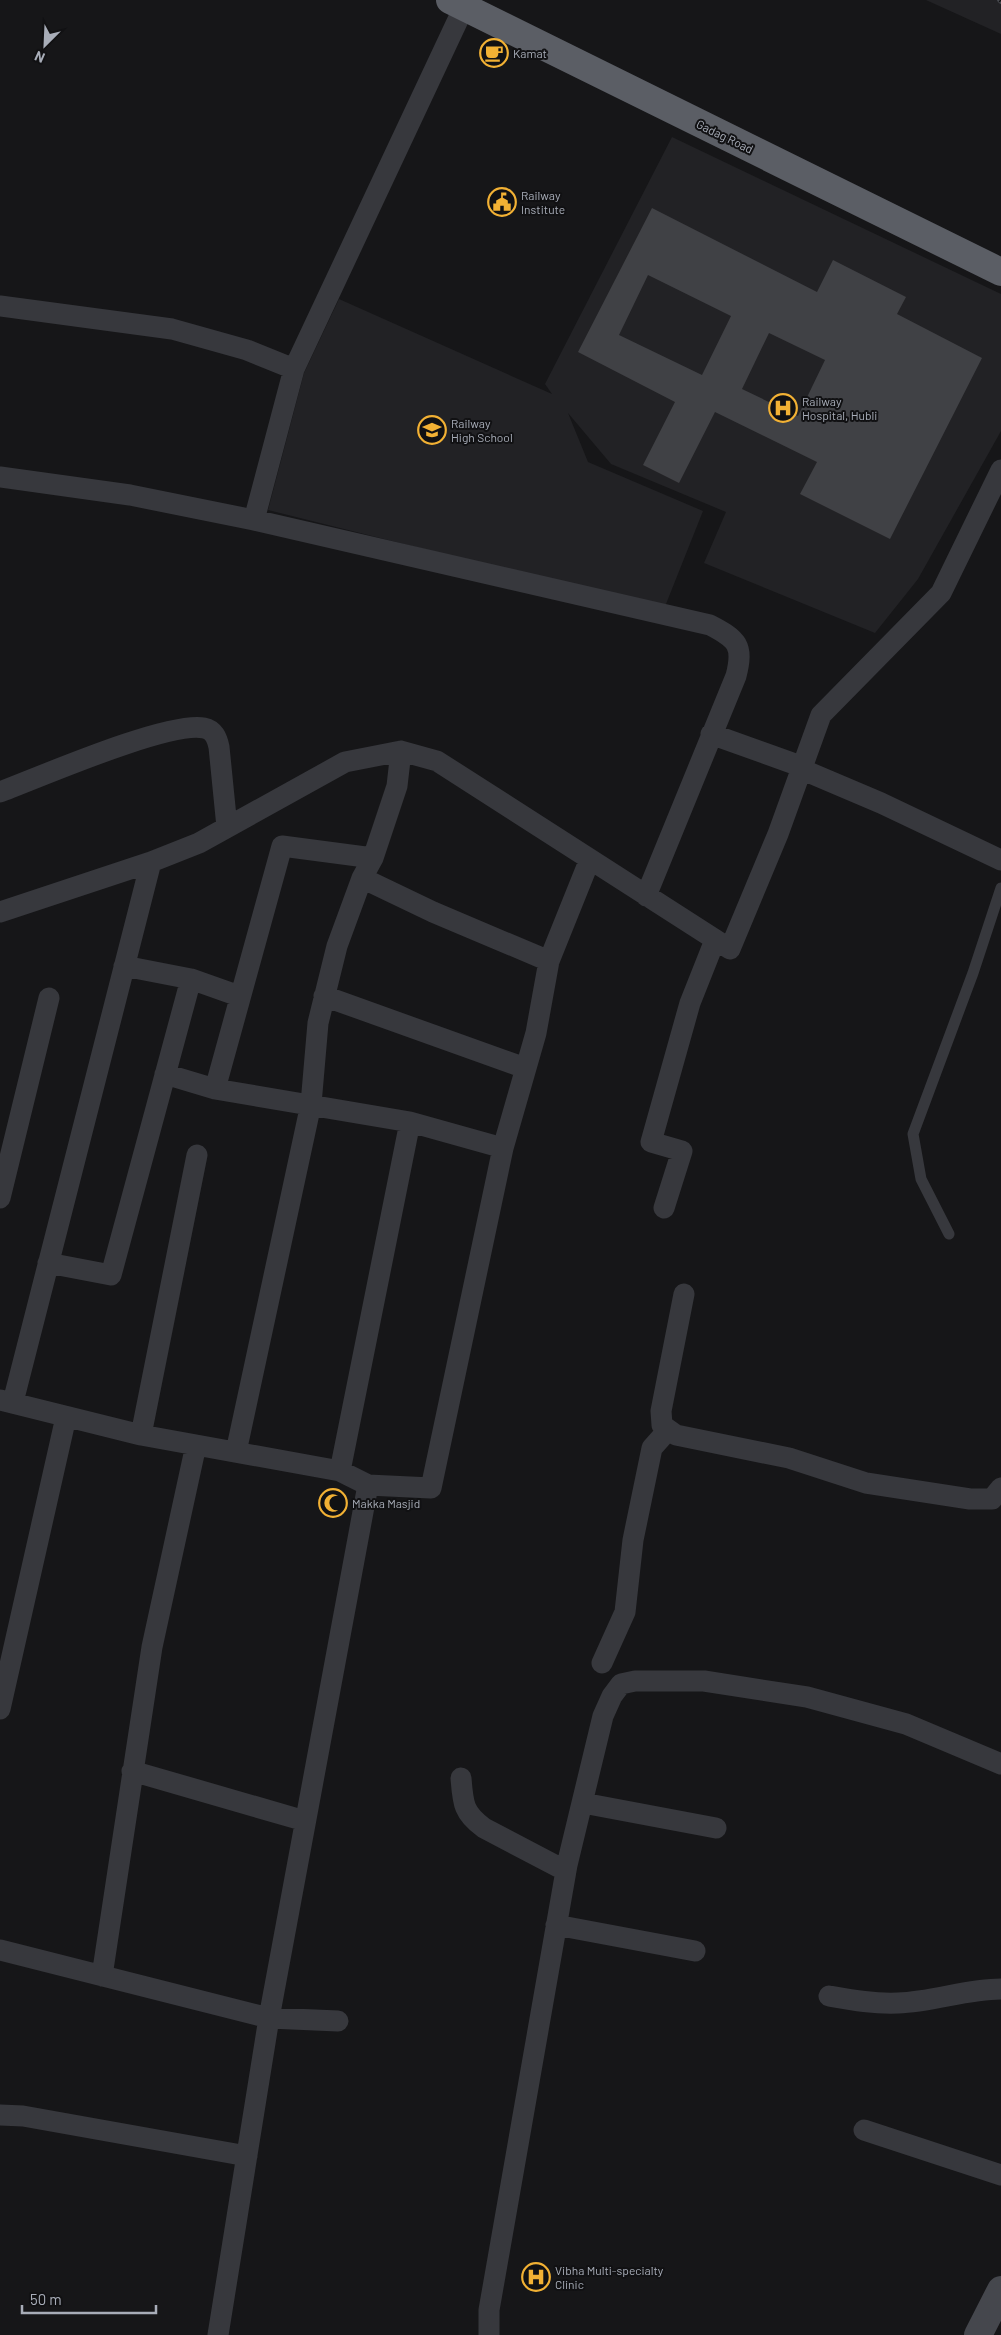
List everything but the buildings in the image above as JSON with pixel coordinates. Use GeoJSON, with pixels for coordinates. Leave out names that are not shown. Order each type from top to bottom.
{"type":"FeatureCollection","features":[{"type":"Feature","properties":{"kind":"highway","name":"Gadag Road"},"geometry":{"type":"LineString","coordinates":[[492,0],[1001,252]]}},
{"type":"Feature","properties":{"kind":"highway","name":"Gadag Road"},"geometry":{"type":"LineString","coordinates":[[457,4],[1001,272]]}},
{"type":"Feature","properties":{"kind":"main road"},"geometry":{"type":"LineString","coordinates":[[978,2335],[1001,2290]]}},
{"type":"Feature","properties":{"kind":"street"},"geometry":{"type":"LineString","coordinates":[[254,520],[294,369],[457,4]]}},
{"type":"Feature","properties":{"kind":"street"},"geometry":{"type":"LineString","coordinates":[[0,306],[172,329],[247,350],[294,369]]}},
{"type":"Feature","properties":{"kind":"street"},"geometry":{"type":"LineString","coordinates":[[0,912],[151,862],[199,843],[345,762],[401,751],[437,761],[730,949],[778,834],[821,715],[941,593],[1001,470]]}},
{"type":"Feature","properties":{"kind":"street"},"geometry":{"type":"LineString","coordinates":[[0,477],[130,495],[254,520],[710,625],[730,635],[738,645],[740,660],[736,676],[646,896]]}},
{"type":"Feature","properties":{"kind":"street"},"geometry":{"type":"LineString","coordinates":[[0,792],[129,743],[176,730],[204,728],[211,731],[217,738],[227,827]]}},
{"type":"Feature","properties":{"kind":"street"},"geometry":{"type":"LineString","coordinates":[[711,734],[792,763],[801,769],[881,803],[1001,860]]}},
{"type":"Feature","properties":{"kind":"street"},"geometry":{"type":"LineString","coordinates":[[236,1452],[311,1104],[318,1023],[324,996],[337,946],[362,878],[373,858],[397,786],[401,751]]}},
{"type":"Feature","properties":{"kind":"street"},"geometry":{"type":"LineString","coordinates":[[215,1089],[239,996],[282,846],[373,858]]}},
{"type":"Feature","properties":{"kind":"street"},"geometry":{"type":"LineString","coordinates":[[151,862],[48,1263],[7,1401],[141,1435],[340,1471],[368,1485],[431,1488],[503,1148],[536,1033],[549,961],[590,859]]}},
{"type":"Feature","properties":{"kind":"street"},"geometry":{"type":"LineString","coordinates":[[362,878],[433,912],[549,961]]}},
{"type":"Feature","properties":{"kind":"street"},"geometry":{"type":"LineString","coordinates":[[664,1208],[682,1151],[651,1142],[690,1002],[715,940]]}},
{"type":"Feature","properties":{"kind":"street"},"geometry":{"type":"LineString","coordinates":[[124,966],[191,979],[239,996]]}},
{"type":"Feature","properties":{"kind":"street"},"geometry":{"type":"LineString","coordinates":[[48,1263],[111,1275],[191,979]]}},
{"type":"Feature","properties":{"kind":"street"},"geometry":{"type":"LineString","coordinates":[[324,996],[525,1068]]}},
{"type":"Feature","properties":{"kind":"street"},"geometry":{"type":"LineString","coordinates":[[0,1198],[49,998]]}},
{"type":"Feature","properties":{"kind":"street"},"geometry":{"type":"LineString","coordinates":[[165,1074],[215,1089],[410,1122],[503,1148]]}},
{"type":"Feature","properties":{"kind":"street"},"geometry":{"type":"LineString","coordinates":[[340,1471],[410,1122]]}},
{"type":"Feature","properties":{"kind":"street"},"geometry":{"type":"LineString","coordinates":[[141,1435],[197,1156]]}},
{"type":"Feature","properties":{"kind":"street"},"geometry":{"type":"LineString","coordinates":[[684,1294],[661,1411],[662,1425],[676,1435],[789,1458],[866,1483],[970,1499],[992,1499],[1001,1488]]}},
{"type":"Feature","properties":{"kind":"street"},"geometry":{"type":"LineString","coordinates":[[0,1709],[3,1685],[66,1417]]}},
{"type":"Feature","properties":{"kind":"street"},"geometry":{"type":"LineString","coordinates":[[602,1663],[625,1612],[633,1540],[652,1448],[668,1430]]}},
{"type":"Feature","properties":{"kind":"street"},"geometry":{"type":"LineString","coordinates":[[102,1976],[152,1647],[196,1445]]}},
{"type":"Feature","properties":{"kind":"street"},"geometry":{"type":"LineString","coordinates":[[218,2335],[269,2018],[368,1485]]}},
{"type":"Feature","properties":{"kind":"street"},"geometry":{"type":"LineString","coordinates":[[489,2335],[489,2310],[566,1871],[603,1716],[612,1696],[621,1684],[635,1680],[704,1681],[807,1697],[906,1724],[1001,1764]]}},
{"type":"Feature","properties":{"kind":"street"},"geometry":{"type":"LineString","coordinates":[[132,1771],[305,1821]]}},
{"type":"Feature","properties":{"kind":"street"},"geometry":{"type":"LineString","coordinates":[[460,1778],[466,1812],[474,1821],[566,1871]]}},
{"type":"Feature","properties":{"kind":"street"},"geometry":{"type":"LineString","coordinates":[[583,1803],[716,1828]]}},
{"type":"Feature","properties":{"kind":"street"},"geometry":{"type":"LineString","coordinates":[[556,1925],[695,1952]]}},
{"type":"Feature","properties":{"kind":"street"},"geometry":{"type":"LineString","coordinates":[[0,1950],[269,2018],[338,2021]]}},
{"type":"Feature","properties":{"kind":"street"},"geometry":{"type":"LineString","coordinates":[[829,1996],[867,2003],[900,2003],[984,1989],[1001,1989]]}},
{"type":"Feature","properties":{"kind":"street"},"geometry":{"type":"LineString","coordinates":[[0,2115],[23,2116],[247,2156]]}},
{"type":"Feature","properties":{"kind":"street"},"geometry":{"type":"LineString","coordinates":[[864,2130],[1001,2175]]}},
{"type":"Feature","properties":{"kind":"lane"},"geometry":{"type":"LineString","coordinates":[[949,1234],[921,1180],[913,1134],[973,973],[1001,888]]}},
{"type":"Feature","properties":{"kind":"shaded area"},"geometry":{"type":"Polygon","coordinates":[[[926,0],[1001,0],[1001,34],[926,0]]]}},
{"type":"Feature","properties":{"kind":"shaded area","name":"Railway Hospital, Hubli"},"geometry":{"type":"Polygon","coordinates":[[[672,137],[1001,294],[1001,431],[918,579],[875,633],[704,563],[726,512],[611,464],[568,413],[588,462],[703,511],[664,609],[268,510],[304,373],[339,299],[552,394],[545,384],[672,137]]]}},
{"type":"Feature","properties":{"kind":"place","name":"Kamat"},"geometry":{"type":"Point","coordinates":[494,53]}},
{"type":"Feature","properties":{"kind":"place","name":"Railway Institute"},"geometry":{"type":"Point","coordinates":[502,202]}},
{"type":"Feature","properties":{"kind":"place","name":"Railway Hospital, Hubli"},"geometry":{"type":"Point","coordinates":[783,408]}},
{"type":"Feature","properties":{"kind":"place","name":"Railway High School"},"geometry":{"type":"Point","coordinates":[432,430]}},
{"type":"Feature","properties":{"kind":"place","name":"Makka Masjid"},"geometry":{"type":"Point","coordinates":[333,1503]}},
{"type":"Feature","properties":{"kind":"place","name":"Vibha Multi-specialty Clinic"},"geometry":{"type":"Point","coordinates":[536,2277]}}]}
